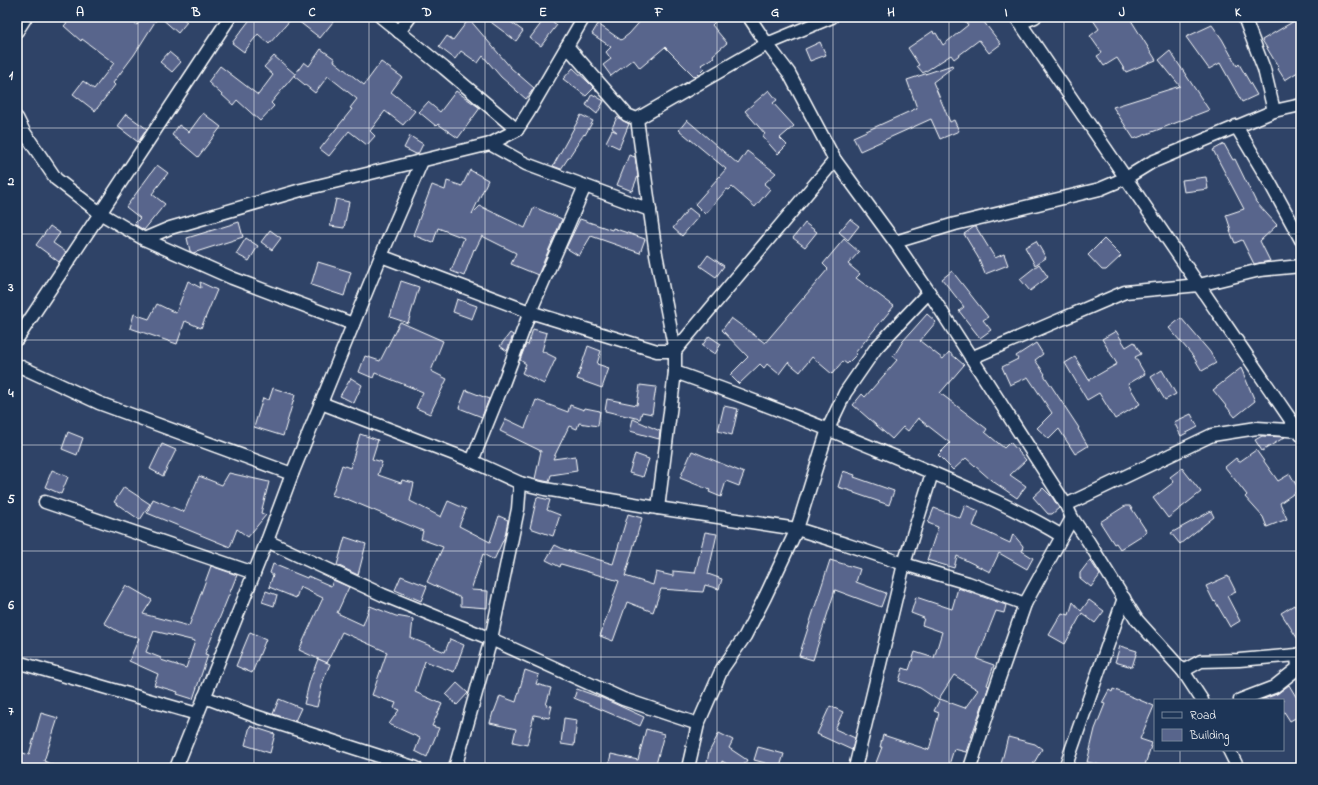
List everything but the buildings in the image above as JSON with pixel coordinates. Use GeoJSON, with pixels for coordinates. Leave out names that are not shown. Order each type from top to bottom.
{"type":"FeatureCollection","features":[{"type":"Feature","properties":{"kind":"street"},"geometry":{"type":"LineString","coordinates":[[17,31],[26,17]]}},
{"type":"Feature","properties":{"kind":"street"},"geometry":{"type":"LineString","coordinates":[[17,339],[230,17]]}},
{"type":"Feature","properties":{"kind":"street"},"geometry":{"type":"LineString","coordinates":[[381,17],[444,68],[516,130]]}},
{"type":"Feature","properties":{"kind":"street"},"geometry":{"type":"LineString","coordinates":[[400,32],[410,17]]}},
{"type":"Feature","properties":{"kind":"street"},"geometry":{"type":"LineString","coordinates":[[144,239],[170,228],[301,190],[490,144],[516,130],[528,113],[584,17]]}},
{"type":"Feature","properties":{"kind":"street"},"geometry":{"type":"LineString","coordinates":[[749,17],[788,73],[835,160],[895,242],[929,292],[1138,620],[1183,671],[1201,699]]}},
{"type":"Feature","properties":{"kind":"street"},"geometry":{"type":"LineString","coordinates":[[637,119],[767,44],[832,17]]}},
{"type":"Feature","properties":{"kind":"street"},"geometry":{"type":"LineString","coordinates":[[1035,17],[1018,20],[1300,433]]}},
{"type":"Feature","properties":{"kind":"street"},"geometry":{"type":"LineString","coordinates":[[1244,17],[1264,69],[1274,111]]}},
{"type":"Feature","properties":{"kind":"street"},"geometry":{"type":"LineString","coordinates":[[567,46],[627,115],[637,119]]}},
{"type":"Feature","properties":{"kind":"street"},"geometry":{"type":"LineString","coordinates":[[895,242],[955,224],[1100,189],[1126,178],[1152,162],[1236,126],[1274,111],[1301,105]]}},
{"type":"Feature","properties":{"kind":"street"},"geometry":{"type":"LineString","coordinates":[[17,118],[20,132],[56,179],[100,213],[144,239],[232,278],[353,324]]}},
{"type":"Feature","properties":{"kind":"street"},"geometry":{"type":"LineString","coordinates":[[637,119],[656,254],[675,351],[675,372],[658,508]]}},
{"type":"Feature","properties":{"kind":"street"},"geometry":{"type":"LineString","coordinates":[[1236,126],[1270,183],[1301,240]]}},
{"type":"Feature","properties":{"kind":"street"},"geometry":{"type":"LineString","coordinates":[[490,144],[526,164],[650,210]]}},
{"type":"Feature","properties":{"kind":"street"},"geometry":{"type":"LineString","coordinates":[[675,351],[835,160]]}},
{"type":"Feature","properties":{"kind":"street"},"geometry":{"type":"LineString","coordinates":[[176,768],[267,541],[292,474],[381,256],[422,161]]}},
{"type":"Feature","properties":{"kind":"street"},"geometry":{"type":"LineString","coordinates":[[472,461],[530,312],[585,186]]}},
{"type":"Feature","properties":{"kind":"street"},"geometry":{"type":"LineString","coordinates":[[381,256],[530,312],[658,351],[675,351]]}},
{"type":"Feature","properties":{"kind":"street"},"geometry":{"type":"LineString","coordinates":[[971,358],[1125,292],[1198,285],[1260,270],[1301,266]]}},
{"type":"Feature","properties":{"kind":"street"},"geometry":{"type":"LineString","coordinates":[[688,768],[698,724],[722,669],[746,636],[797,529],[828,429],[845,393],[876,348],[929,292]]}},
{"type":"Feature","properties":{"kind":"street"},"geometry":{"type":"LineString","coordinates":[[17,365],[98,403],[292,474]]}},
{"type":"Feature","properties":{"kind":"street"},"geometry":{"type":"LineString","coordinates":[[675,372],[744,396],[828,429],[976,491],[1034,519],[1062,536]]}},
{"type":"Feature","properties":{"kind":"street"},"geometry":{"type":"LineString","coordinates":[[321,403],[472,461],[520,483],[545,489],[658,508],[797,529],[968,583],[1025,604]]}},
{"type":"Feature","properties":{"kind":"street"},"geometry":{"type":"LineString","coordinates":[[1066,505],[1212,436],[1257,428],[1300,433]]}},
{"type":"Feature","properties":{"kind":"street"},"geometry":{"type":"LineString","coordinates":[[855,768],[904,564],[932,473]]}},
{"type":"Feature","properties":{"kind":"street"},"geometry":{"type":"LineString","coordinates":[[456,768],[491,639],[518,509],[520,483]]}},
{"type":"Feature","properties":{"kind":"street"},"geometry":{"type":"LineString","coordinates":[[45,502],[254,572]]}},
{"type":"Feature","properties":{"kind":"street"},"geometry":{"type":"LineString","coordinates":[[970,768],[1025,604],[1072,518]]}},
{"type":"Feature","properties":{"kind":"street"},"geometry":{"type":"LineString","coordinates":[[267,541],[383,595],[491,639],[623,699],[698,724]]}},
{"type":"Feature","properties":{"kind":"street"},"geometry":{"type":"LineString","coordinates":[[1065,768],[1124,598]]}},
{"type":"Feature","properties":{"kind":"street"},"geometry":{"type":"LineString","coordinates":[[1183,671],[1201,661],[1239,660],[1299,654],[1298,668],[1274,687],[1243,699]]}},
{"type":"Feature","properties":{"kind":"street"},"geometry":{"type":"LineString","coordinates":[[17,662],[197,714]]}},
{"type":"Feature","properties":{"kind":"street"},"geometry":{"type":"LineString","coordinates":[[204,697],[255,716],[416,768]]}},
{"type":"Feature","properties":{"kind":"street"},"geometry":{"type":"LineString","coordinates":[[1230,751],[1238,768]]}}]}
